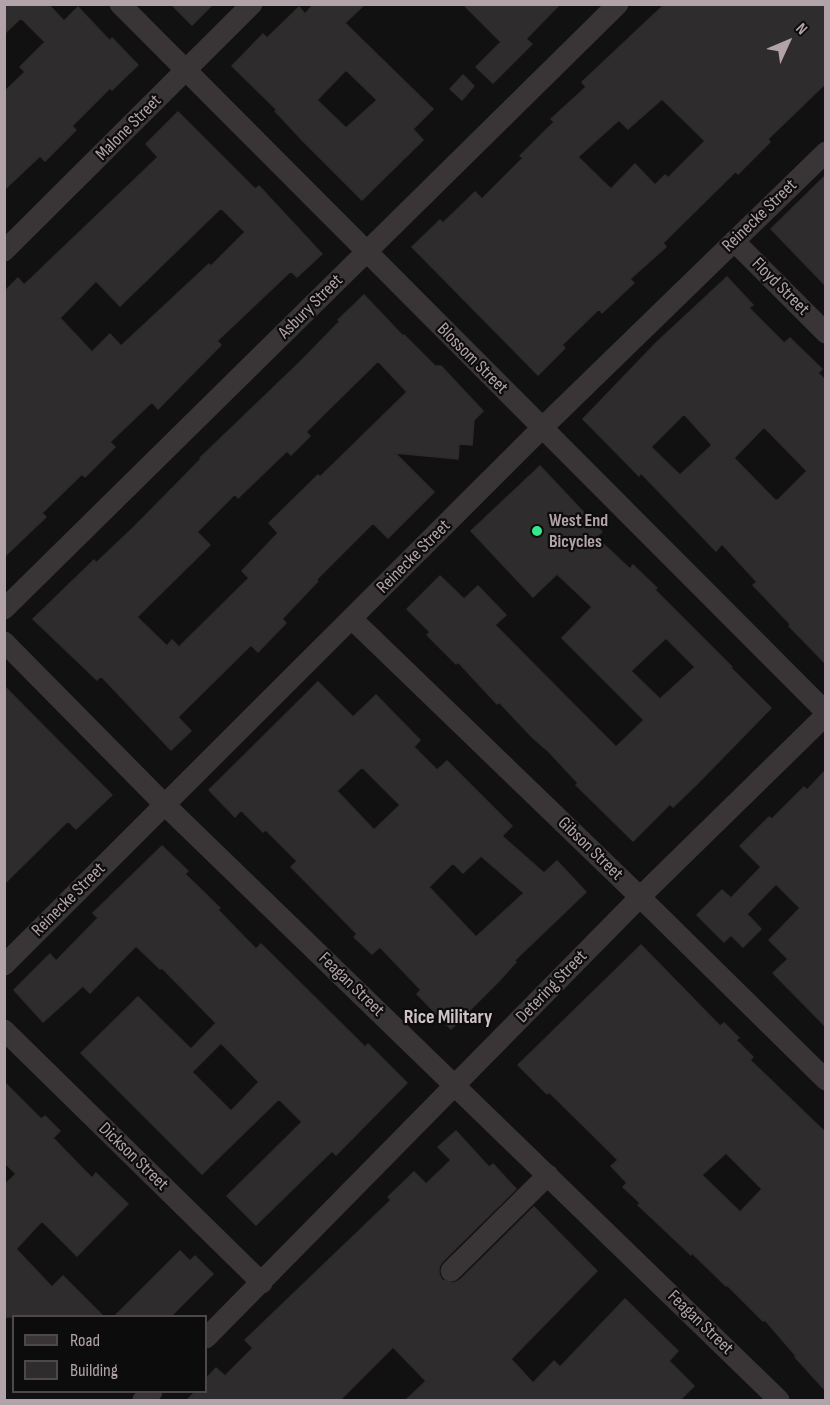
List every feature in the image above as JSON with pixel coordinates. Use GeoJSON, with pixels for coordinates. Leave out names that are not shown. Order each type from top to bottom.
{"type":"FeatureCollection","features":[{"type":"Feature","properties":{"kind":"street","name":"Blossom Street"},"geometry":{"type":"LineString","coordinates":[[120,4],[825,714]]}},
{"type":"Feature","properties":{"kind":"street","name":"Malone Street"},"geometry":{"type":"LineString","coordinates":[[4,251],[252,4]]}},
{"type":"Feature","properties":{"kind":"street","name":"Asbury Street"},"geometry":{"type":"LineString","coordinates":[[4,609],[618,4]]}},
{"type":"Feature","properties":{"kind":"street","name":"Reinecke Street"},"geometry":{"type":"LineString","coordinates":[[4,965],[542,428],[825,152]]}},
{"type":"Feature","properties":{"kind":"street","name":"Floyd Street"},"geometry":{"type":"LineString","coordinates":[[734,241],[825,333]]}},
{"type":"Feature","properties":{"kind":"street","name":"Gibson Street"},"geometry":{"type":"LineString","coordinates":[[352,620],[640,897],[825,1080]]}},
{"type":"Feature","properties":{"kind":"street","name":"Feagan Street"},"geometry":{"type":"LineString","coordinates":[[4,642],[164,804],[779,1401]]}},
{"type":"Feature","properties":{"kind":"street","name":"Detering Street"},"geometry":{"type":"LineString","coordinates":[[207,1337],[640,897],[825,714]]}},
{"type":"Feature","properties":{"kind":"street","name":"Dickson Street"},"geometry":{"type":"LineString","coordinates":[[4,1030],[262,1283]]}},
{"type":"Feature","properties":{"kind":"street"},"geometry":{"type":"LineString","coordinates":[[452,1271],[548,1175]]}},
{"type":"Feature","properties":{"kind":"building"},"geometry":{"type":"Polygon","coordinates":[[[4,4],[48,4],[64,21],[78,7],[110,41],[112,38],[138,65],[112,90],[110,88],[72,126],[76,130],[45,161],[40,156],[4,190],[4,92],[25,72],[20,67],[45,42],[21,18],[4,34],[4,4]]]}},
{"type":"Feature","properties":{"kind":"building"},"geometry":{"type":"Polygon","coordinates":[[[171,4],[213,4],[192,25],[171,4]]]}},
{"type":"Feature","properties":{"kind":"building"},"geometry":{"type":"Polygon","coordinates":[[[314,4],[365,4],[345,23],[433,109],[413,129],[423,140],[362,200],[232,66],[263,34],[267,38],[299,7],[305,14],[314,4]],[[346,70],[317,100],[346,128],[377,100],[346,70]]]}},
{"type":"Feature","properties":{"kind":"building"},"geometry":{"type":"Polygon","coordinates":[[[463,4],[560,4],[526,39],[532,44],[493,83],[476,67],[501,42],[463,4]]]}},
{"type":"Feature","properties":{"kind":"building"},"geometry":{"type":"Polygon","coordinates":[[[665,4],[825,4],[825,84],[768,139],[770,142],[738,174],[736,171],[663,243],[666,247],[630,279],[634,283],[602,313],[599,309],[562,345],[565,348],[538,375],[412,247],[440,220],[443,223],[475,192],[482,199],[523,158],[520,156],[554,122],[551,119],[586,87],[582,82],[665,4]],[[662,99],[628,129],[619,120],[578,157],[611,189],[635,164],[655,185],[665,175],[668,178],[705,141],[662,99]]]}},
{"type":"Feature","properties":{"kind":"building"},"geometry":{"type":"Polygon","coordinates":[[[463,75],[474,86],[462,100],[450,89],[463,75]]]}},
{"type":"Feature","properties":{"kind":"building"},"geometry":{"type":"Polygon","coordinates":[[[178,112],[255,189],[259,186],[322,254],[297,277],[291,271],[217,341],[221,345],[158,409],[152,402],[110,442],[115,447],[85,477],[82,474],[42,513],[46,517],[4,557],[4,292],[18,278],[24,285],[158,157],[146,144],[178,112]],[[221,208],[120,306],[96,281],[60,318],[92,352],[110,334],[121,346],[209,264],[211,266],[245,232],[221,208]]]}},
{"type":"Feature","properties":{"kind":"building"},"geometry":{"type":"Polygon","coordinates":[[[825,176],[825,285],[771,229],[825,176]]]}},
{"type":"Feature","properties":{"kind":"building"},"geometry":{"type":"Polygon","coordinates":[[[727,277],[753,305],[749,308],[784,343],[790,338],[822,369],[818,373],[825,380],[825,663],[753,585],[757,582],[722,544],[716,551],[641,473],[639,476],[583,419],[657,342],[727,277]],[[684,414],[651,447],[680,475],[712,445],[684,414]],[[764,427],[734,458],[775,500],[778,500],[807,471],[764,427]]]}},
{"type":"Feature","properties":{"kind":"building"},"geometry":{"type":"Polygon","coordinates":[[[364,295],[435,366],[441,366],[483,411],[474,420],[472,445],[459,444],[458,459],[395,453],[434,492],[388,538],[373,523],[316,580],[318,581],[282,619],[286,623],[258,652],[251,645],[178,717],[191,731],[171,750],[101,676],[97,680],[33,619],[94,560],[96,563],[134,527],[200,458],[301,361],[340,321],[338,320],[364,295]],[[378,361],[306,432],[310,436],[291,455],[287,451],[238,498],[235,494],[197,532],[210,545],[137,617],[167,646],[172,640],[179,647],[249,578],[242,571],[278,533],[269,523],[407,392],[378,361]]]}},
{"type":"Feature","properties":{"kind":"building"},"geometry":{"type":"Polygon","coordinates":[[[540,466],[602,532],[596,537],[630,569],[633,565],[657,588],[655,590],[771,708],[697,784],[673,807],[670,804],[633,841],[576,785],[578,783],[499,702],[497,704],[458,662],[456,664],[427,635],[430,632],[407,609],[440,576],[464,599],[478,586],[506,615],[495,625],[616,747],[644,720],[562,638],[592,607],[557,574],[533,597],[471,531],[540,466]],[[666,638],[631,671],[660,699],[695,667],[666,638]]]}},
{"type":"Feature","properties":{"kind":"building"},"geometry":{"type":"Polygon","coordinates":[[[318,682],[353,717],[376,695],[420,740],[414,747],[437,770],[447,761],[512,826],[502,836],[544,873],[557,861],[586,892],[515,960],[516,962],[499,981],[451,1029],[417,994],[421,990],[380,947],[372,954],[354,937],[357,934],[291,867],[297,861],[266,830],[263,832],[241,810],[235,817],[209,790],[318,682]],[[362,767],[337,791],[374,830],[400,805],[362,767]],[[481,856],[463,873],[453,863],[429,887],[476,937],[524,893],[481,856]]]}},
{"type":"Feature","properties":{"kind":"building"},"geometry":{"type":"Polygon","coordinates":[[[4,686],[112,795],[76,829],[68,821],[4,884],[4,686]]]}},
{"type":"Feature","properties":{"kind":"building"},"geometry":{"type":"Polygon","coordinates":[[[825,771],[825,1026],[773,973],[788,959],[769,940],[800,908],[776,884],[747,914],[761,929],[743,947],[731,935],[724,942],[697,915],[722,890],[731,898],[761,867],[740,846],[769,817],[772,819],[804,787],[807,790],[825,771]]]}},
{"type":"Feature","properties":{"kind":"building"},"geometry":{"type":"Polygon","coordinates":[[[162,846],[188,871],[185,874],[220,908],[218,910],[256,949],[261,944],[365,1047],[368,1044],[407,1083],[336,1155],[332,1151],[256,1225],[227,1196],[302,1122],[279,1099],[202,1174],[81,1053],[138,997],[191,1049],[216,1023],[162,968],[160,969],[136,946],[90,993],[83,986],[43,1022],[14,990],[50,954],[56,961],[98,918],[93,913],[162,846]],[[221,1043],[192,1072],[231,1111],[259,1082],[221,1043]]]}},
{"type":"Feature","properties":{"kind":"building"},"geometry":{"type":"Polygon","coordinates":[[[641,945],[720,1026],[724,1023],[739,1038],[736,1040],[753,1057],[750,1060],[825,1132],[825,1390],[765,1320],[763,1321],[727,1285],[638,1205],[640,1203],[623,1187],[627,1183],[611,1166],[618,1160],[518,1065],[641,945]],[[726,1153],[702,1175],[740,1212],[762,1189],[726,1153]]]}},
{"type":"Feature","properties":{"kind":"building"},"geometry":{"type":"Polygon","coordinates":[[[4,1082],[41,1119],[45,1116],[60,1131],[53,1138],[92,1178],[96,1173],[128,1204],[77,1256],[42,1221],[16,1249],[52,1287],[63,1276],[102,1315],[12,1315],[12,1317],[4,1317],[4,1185],[16,1174],[4,1162],[4,1082]]]}},
{"type":"Feature","properties":{"kind":"building"},"geometry":{"type":"Polygon","coordinates":[[[456,1131],[489,1167],[493,1164],[516,1189],[442,1262],[439,1274],[442,1280],[454,1283],[460,1280],[534,1207],[597,1271],[511,1359],[533,1383],[554,1361],[560,1367],[625,1299],[678,1351],[669,1361],[694,1386],[679,1401],[405,1401],[426,1381],[393,1347],[339,1401],[186,1401],[194,1393],[207,1393],[207,1378],[216,1368],[225,1376],[253,1348],[245,1340],[391,1200],[388,1197],[414,1172],[426,1184],[451,1160],[438,1147],[456,1131]]]}},
{"type":"Feature","properties":{"kind":"building"},"geometry":{"type":"Polygon","coordinates":[[[180,1251],[190,1261],[195,1256],[213,1274],[172,1315],[116,1315],[180,1251]]]}},
{"type":"Feature","properties":{"kind":"place","name":"West End Bicycles"},"geometry":{"type":"Point","coordinates":[537,531]}},
{"type":"Feature","properties":{"kind":"district","name":"Rice Military"},"geometry":{"type":"Point","coordinates":[448,1018]}}]}
